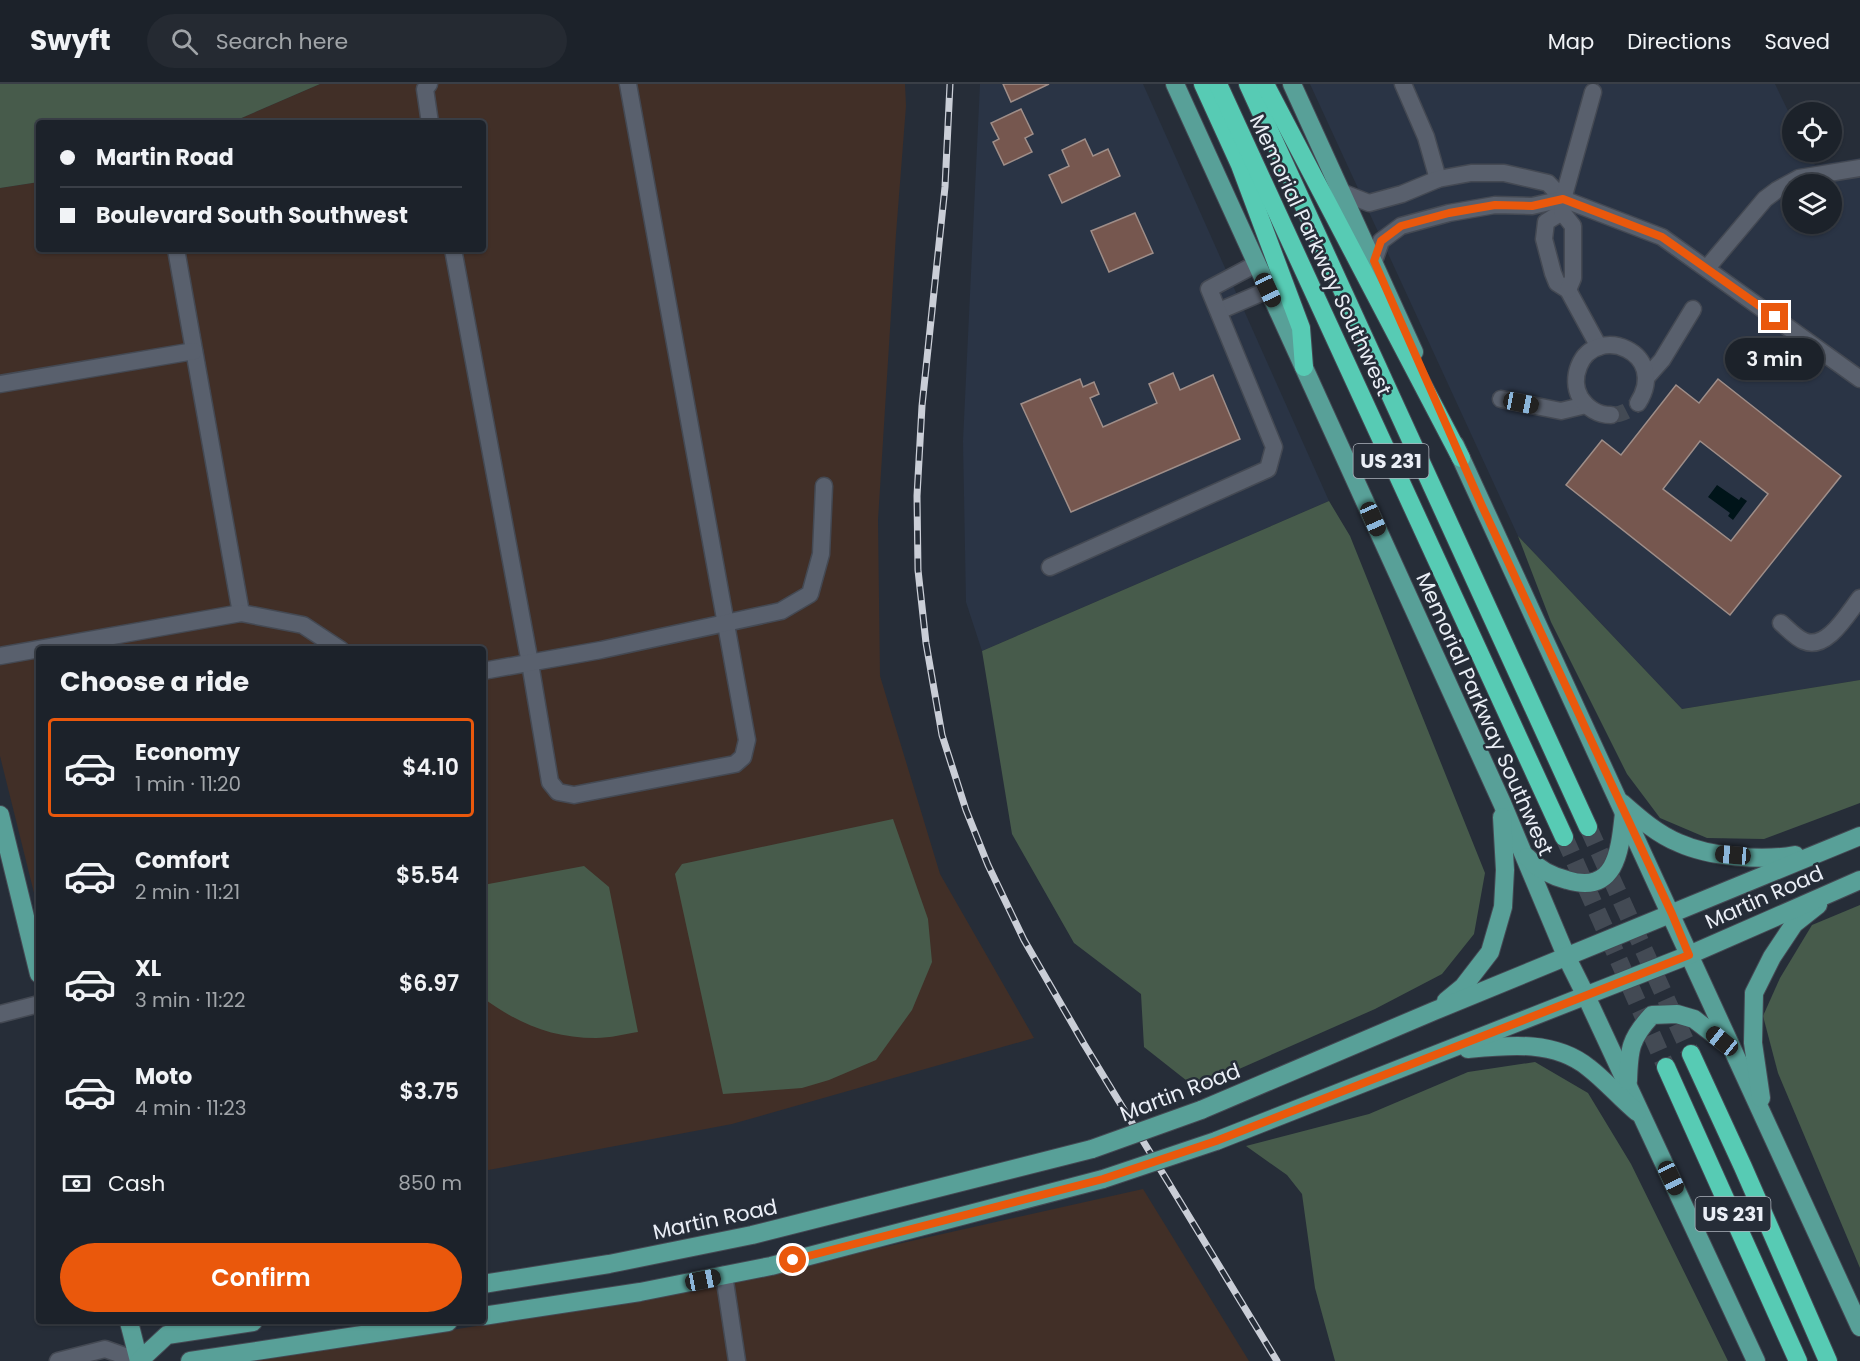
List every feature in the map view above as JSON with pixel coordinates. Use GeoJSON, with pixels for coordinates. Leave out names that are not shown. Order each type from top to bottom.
{"type":"FeatureCollection","features":[{"type":"Feature","properties":{"kind":"highway"},"geometry":{"type":"LineString","coordinates":[[1203,84],[1240,165],[1301,328],[1304,367]]}},
{"type":"Feature","properties":{"kind":"highway","name":"Memorial Parkway Southwest"},"geometry":{"type":"LineString","coordinates":[[1218,84],[1564,837]]}},
{"type":"Feature","properties":{"kind":"highway","name":"Memorial Parkway Southwest"},"geometry":{"type":"LineString","coordinates":[[1248,84],[1588,827]]}},
{"type":"Feature","properties":{"kind":"highway"},"geometry":{"type":"LineString","coordinates":[[1265,84],[1461,458]]}},
{"type":"Feature","properties":{"kind":"highway","name":"US 231"},"geometry":{"type":"LineString","coordinates":[[1691,1054],[1828,1361]]}},
{"type":"Feature","properties":{"kind":"highway","name":"US 231"},"geometry":{"type":"LineString","coordinates":[[1666,1067],[1798,1361]]}},
{"type":"Feature","properties":{"kind":"main road","name":"Memorial Parkway Southwest"},"geometry":{"type":"LineString","coordinates":[[1175,84],[1502,803],[1567,958],[1756,1361]]}},
{"type":"Feature","properties":{"kind":"main road","name":"Memorial Parkway Southwest"},"geometry":{"type":"LineString","coordinates":[[1292,84],[1860,1327]]}},
{"type":"Feature","properties":{"kind":"main road"},"geometry":{"type":"LineString","coordinates":[[1434,1011],[1463,987],[1490,952],[1503,907],[1505,870],[1502,803]]}},
{"type":"Feature","properties":{"kind":"main road"},"geometry":{"type":"LineString","coordinates":[[1620,806],[1679,844],[1713,853],[1774,859],[1826,850]]}},
{"type":"Feature","properties":{"kind":"main road"},"geometry":{"type":"LineString","coordinates":[[1523,854],[1536,867],[1556,877],[1575,883],[1594,883],[1605,877],[1613,865],[1620,846],[1620,806]]}},
{"type":"Feature","properties":{"kind":"main road"},"geometry":{"type":"LineString","coordinates":[[0,815],[36,962]]}},
{"type":"Feature","properties":{"kind":"main road","name":"Martin Road"},"geometry":{"type":"LineString","coordinates":[[486,1284],[609,1264],[752,1235],[1092,1149],[1201,1110],[1434,1011],[1860,836]]}},
{"type":"Feature","properties":{"kind":"main road","name":"Martin Road"},"geometry":{"type":"LineString","coordinates":[[486,1316],[640,1292],[771,1266],[1103,1179],[1216,1141],[1586,996],[1689,955],[1860,880]]}},
{"type":"Feature","properties":{"kind":"main road"},"geometry":{"type":"LineString","coordinates":[[1765,1120],[1753,1043],[1754,993],[1772,957],[1794,924],[1839,889]]}},
{"type":"Feature","properties":{"kind":"main road"},"geometry":{"type":"LineString","coordinates":[[1628,1086],[1629,1052],[1637,1032],[1652,1015],[1677,1014],[1694,1019],[1732,1048]]}},
{"type":"Feature","properties":{"kind":"main road"},"geometry":{"type":"LineString","coordinates":[[1443,1052],[1508,1045],[1557,1050],[1588,1067],[1643,1118]]}},
{"type":"Feature","properties":{"kind":"main road"},"geometry":{"type":"LineString","coordinates":[[130,1324],[141,1361],[167,1335],[240,1324]]}},
{"type":"Feature","properties":{"kind":"main road"},"geometry":{"type":"LineString","coordinates":[[190,1361],[233,1357],[436,1324]]}},
{"type":"Feature","properties":{"kind":"street"},"geometry":{"type":"LineString","coordinates":[[425,120],[425,89],[429,84]]}},
{"type":"Feature","properties":{"kind":"street"},"geometry":{"type":"LineString","coordinates":[[454,252],[550,782],[558,792],[574,795],[735,764],[743,757],[747,740],[628,84]]}},
{"type":"Feature","properties":{"kind":"street"},"geometry":{"type":"LineString","coordinates":[[1403,84],[1426,137],[1438,179]]}},
{"type":"Feature","properties":{"kind":"street"},"geometry":{"type":"LineString","coordinates":[[1593,92],[1562,206],[1546,222],[1544,239],[1557,283],[1568,290],[1599,347]]}},
{"type":"Feature","properties":{"kind":"street"},"geometry":{"type":"LineString","coordinates":[[1707,268],[1765,199],[1777,189],[1798,178],[1860,168]]}},
{"type":"Feature","properties":{"kind":"street"},"geometry":{"type":"LineString","coordinates":[[1341,192],[1369,203],[1402,194],[1438,179],[1471,173],[1504,173],[1548,183],[1573,226],[1573,278],[1568,290]]}},
{"type":"Feature","properties":{"kind":"street"},"geometry":{"type":"LineString","coordinates":[[1374,261],[1381,241],[1401,226],[1449,213],[1495,205],[1562,206],[1662,237],[1860,379]]}},
{"type":"Feature","properties":{"kind":"street"},"geometry":{"type":"LineString","coordinates":[[177,252],[241,613]]}},
{"type":"Feature","properties":{"kind":"street"},"geometry":{"type":"LineString","coordinates":[[1050,567],[1268,470],[1274,447],[1209,289],[1256,264]]}},
{"type":"Feature","properties":{"kind":"street"},"geometry":{"type":"LineString","coordinates":[[1219,312],[1268,290]]}},
{"type":"Feature","properties":{"kind":"street"},"geometry":{"type":"LineString","coordinates":[[1646,378],[1662,360],[1693,309]]}},
{"type":"Feature","properties":{"kind":"street"},"geometry":{"type":"LineString","coordinates":[[1611,415],[1596,412],[1586,405],[1579,396],[1576,384],[1576,373],[1581,362],[1599,347],[1622,346],[1640,360],[1646,378],[1644,393],[1638,403]]}},
{"type":"Feature","properties":{"kind":"street"},"geometry":{"type":"LineString","coordinates":[[0,384],[194,351]]}},
{"type":"Feature","properties":{"kind":"street"},"geometry":{"type":"LineString","coordinates":[[1501,399],[1561,411],[1586,405]]}},
{"type":"Feature","properties":{"kind":"street"},"geometry":{"type":"LineString","coordinates":[[486,670],[601,650],[781,612],[810,594],[821,554],[824,486]]}},
{"type":"Feature","properties":{"kind":"street"},"geometry":{"type":"LineString","coordinates":[[1781,623],[1803,641],[1813,643],[1830,636],[1860,598]]}},
{"type":"Feature","properties":{"kind":"street"},"geometry":{"type":"LineString","coordinates":[[56,646],[241,613],[303,625],[335,646]]}},
{"type":"Feature","properties":{"kind":"street"},"geometry":{"type":"LineString","coordinates":[[0,656],[36,650]]}},
{"type":"Feature","properties":{"kind":"street"},"geometry":{"type":"LineString","coordinates":[[0,1014],[36,1005]]}},
{"type":"Feature","properties":{"kind":"street"},"geometry":{"type":"LineString","coordinates":[[724,1275],[737,1361]]}},
{"type":"Feature","properties":{"kind":"street"},"geometry":{"type":"LineString","coordinates":[[58,1361],[105,1349],[141,1361]]}},
{"type":"Feature","properties":{"kind":"shaded area"},"geometry":{"type":"Polygon","coordinates":[[[320,84],[905,84],[906,106],[878,520],[880,676],[940,874],[1034,1038],[732,1124],[486,1170],[486,646],[36,646],[36,901],[0,756],[0,188],[36,182],[36,252],[486,252],[486,120],[237,120],[320,84]]]}},
{"type":"Feature","properties":{"kind":"shaded area"},"geometry":{"type":"Polygon","coordinates":[[[980,84],[1143,84],[1329,501],[982,651],[966,602],[963,441],[980,84]]]}},
{"type":"Feature","properties":{"kind":"shaded area"},"geometry":{"type":"Polygon","coordinates":[[[1310,84],[1775,84],[1784,102],[1782,162],[1813,162],[1815,165],[1860,158],[1860,680],[1682,709],[1518,536],[1310,84]]]}},
{"type":"Feature","properties":{"kind":"shaded area"},"geometry":{"type":"Polygon","coordinates":[[[1717,485],[1739,500],[1741,497],[1747,501],[1733,520],[1728,516],[1730,513],[1708,497],[1717,485]]]}},
{"type":"Feature","properties":{"kind":"shaded area"},"geometry":{"type":"Polygon","coordinates":[[[1143,1189],[1249,1361],[254,1361],[662,1297],[1143,1189]]]}},
{"type":"Feature","properties":{"kind":"green space"},"geometry":{"type":"Polygon","coordinates":[[[0,84],[320,84],[237,120],[36,120],[36,182],[0,188],[0,84]]]}},
{"type":"Feature","properties":{"kind":"green space"},"geometry":{"type":"Polygon","coordinates":[[[1329,501],[1350,536],[1485,873],[1474,934],[1442,974],[1375,1009],[1196,1088],[1144,1047],[1141,994],[1074,943],[1012,834],[982,651],[1329,501]]]}},
{"type":"Feature","properties":{"kind":"green space"},"geometry":{"type":"Polygon","coordinates":[[[1518,536],[1682,709],[1860,680],[1860,803],[1764,839],[1707,838],[1660,818],[1627,774],[1551,622],[1518,536]]]}},
{"type":"Feature","properties":{"kind":"green space"},"geometry":{"type":"Polygon","coordinates":[[[893,819],[928,919],[932,962],[912,1010],[876,1060],[829,1080],[802,1088],[723,1094],[675,874],[682,864],[893,819]]]}},
{"type":"Feature","properties":{"kind":"green space"},"geometry":{"type":"Polygon","coordinates":[[[584,866],[609,887],[638,1032],[601,1038],[550,1032],[523,1022],[486,1000],[486,884],[584,866]]]}},
{"type":"Feature","properties":{"kind":"green space"},"geometry":{"type":"Polygon","coordinates":[[[1860,905],[1860,1268],[1778,1073],[1763,1016],[1780,978],[1812,925],[1860,905]]]}},
{"type":"Feature","properties":{"kind":"green space"},"geometry":{"type":"Polygon","coordinates":[[[1535,1062],[1588,1093],[1631,1164],[1728,1361],[1335,1361],[1315,1288],[1302,1194],[1287,1175],[1246,1146],[1369,1114],[1468,1072],[1535,1062]]]}},
{"type":"Feature","properties":{"kind":"building"},"geometry":{"type":"Polygon","coordinates":[[[1003,84],[1049,84],[1011,102],[1003,84]]]}},
{"type":"Feature","properties":{"kind":"building"},"geometry":{"type":"Polygon","coordinates":[[[1021,109],[1033,134],[1025,138],[1032,152],[1004,165],[993,142],[999,139],[991,123],[1021,109]]]}},
{"type":"Feature","properties":{"kind":"building"},"geometry":{"type":"Polygon","coordinates":[[[1085,139],[1093,156],[1108,149],[1120,176],[1062,203],[1049,175],[1069,166],[1062,150],[1085,139]]]}},
{"type":"Feature","properties":{"kind":"building"},"geometry":{"type":"Polygon","coordinates":[[[1135,213],[1153,253],[1109,272],[1091,231],[1135,213]]]}},
{"type":"Feature","properties":{"kind":"building"},"geometry":{"type":"Polygon","coordinates":[[[1173,373],[1180,390],[1213,375],[1240,439],[1071,512],[1021,404],[1080,379],[1083,387],[1094,382],[1099,394],[1090,398],[1103,427],[1157,403],[1149,384],[1173,373]]]}},
{"type":"Feature","properties":{"kind":"building"},"geometry":{"type":"Polygon","coordinates":[[[1718,379],[1841,476],[1730,615],[1566,485],[1602,440],[1621,455],[1676,385],[1699,403],[1718,379]],[[1700,441],[1663,489],[1731,541],[1768,494],[1700,441]]]}},
{"type":"Feature","properties":{"kind":"tunnel"},"geometry":{"type":"LineString","coordinates":[[1611,415],[1626,412],[1638,403]]}},
{"type":"Feature","properties":{"kind":"tunnel"},"geometry":{"type":"LineString","coordinates":[[1588,827],[1691,1054]]}},
{"type":"Feature","properties":{"kind":"tunnel"},"geometry":{"type":"LineString","coordinates":[[1564,837],[1666,1067]]}},
{"type":"Feature","properties":{"kind":"railway"},"geometry":{"type":"LineString","coordinates":[[950,84],[945,187],[922,406],[917,496],[918,570],[926,643],[942,735],[966,810],[988,865],[1024,940],[1084,1044],[1277,1361]]}},
{"type":"Feature","properties":{"kind":"route"},"geometry":{"type":"LineString","coordinates":[[793,1260],[1103,1179],[1216,1141],[1689,955],[1473,485],[1374,261],[1381,241],[1401,226],[1449,213],[1495,205],[1532,206],[1563,199],[1662,237],[1775,317]]}}]}
